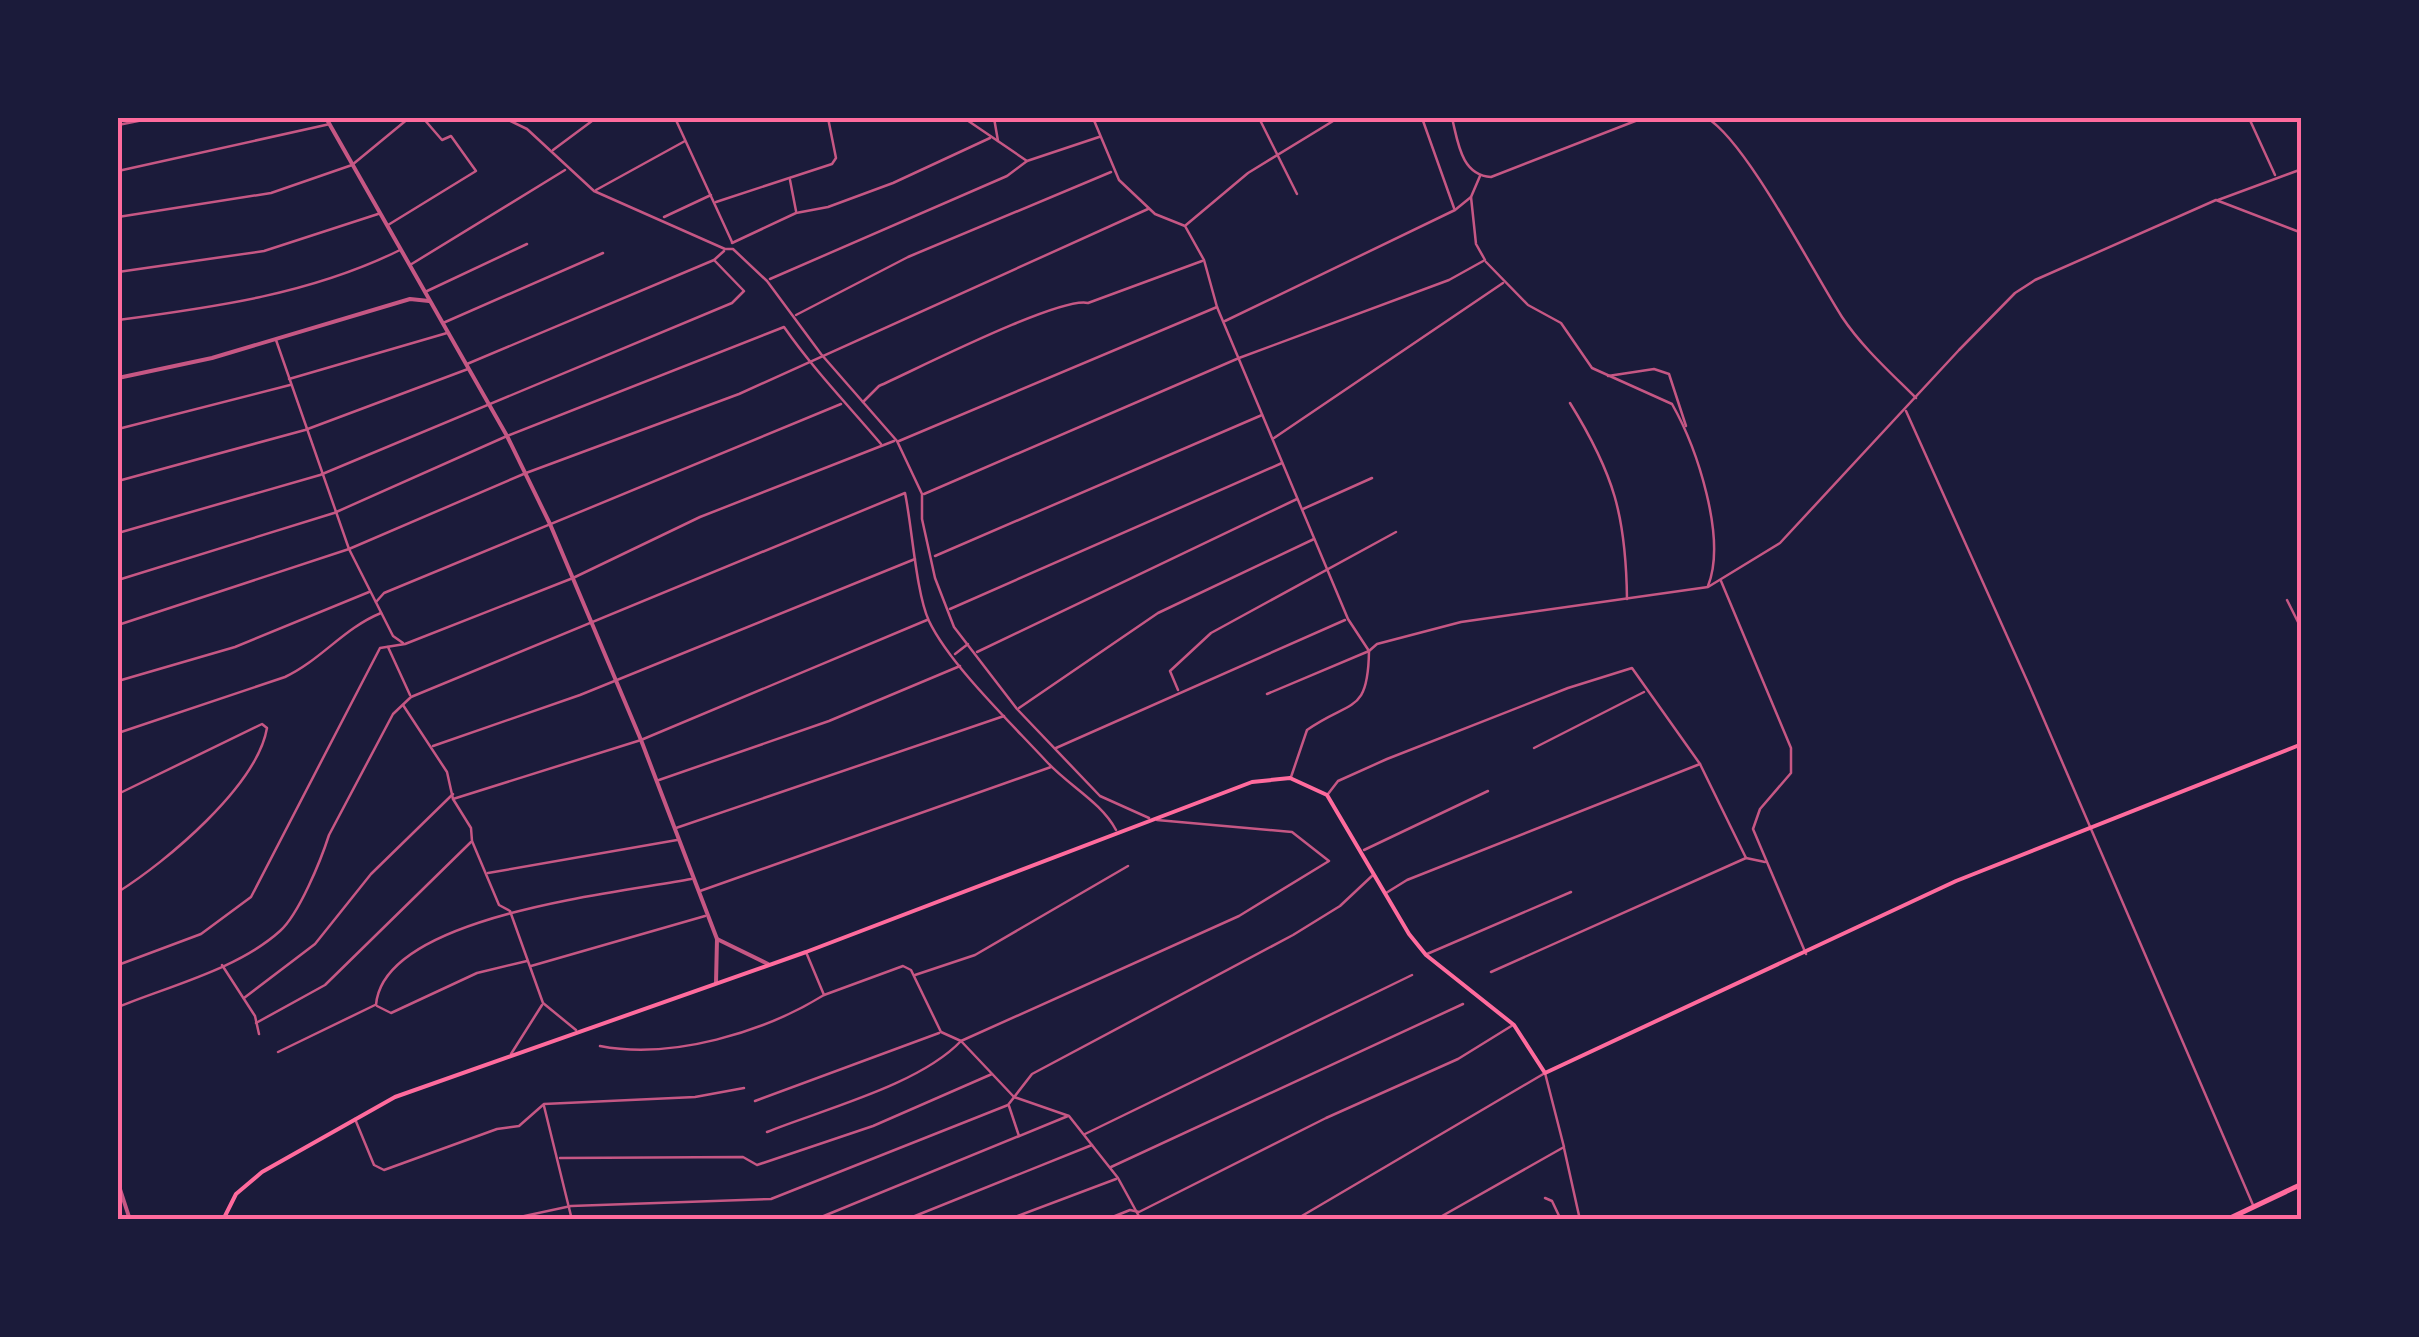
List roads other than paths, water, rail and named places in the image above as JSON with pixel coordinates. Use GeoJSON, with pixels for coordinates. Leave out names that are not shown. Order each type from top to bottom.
{"type":"FeatureCollection","features":[{"type":"Feature","properties":{"kind":"highway"},"geometry":{"type":"LineString","coordinates":[[2226,1220],[2302,1184]]}},
{"type":"Feature","properties":{"kind":"main road"},"geometry":{"type":"LineString","coordinates":[[223,1220],[245,1185],[395,1097],[806,952],[1252,782],[1290,778],[1327,795],[1384,894],[1426,954],[1514,1024],[1545,1073],[1956,881],[2302,744]]}},
{"type":"Feature","properties":{"kind":"street"},"geometry":{"type":"LineString","coordinates":[[118,125],[153,118]]}},
{"type":"Feature","properties":{"kind":"street"},"geometry":{"type":"LineString","coordinates":[[326,118],[507,436],[550,524],[642,740],[717,939],[716,983]]}},
{"type":"Feature","properties":{"kind":"street"},"geometry":{"type":"LineString","coordinates":[[118,218],[272,194],[352,166],[410,118]]}},
{"type":"Feature","properties":{"kind":"street"},"geometry":{"type":"LineString","coordinates":[[386,226],[476,171],[451,136],[442,140],[422,118]]}},
{"type":"Feature","properties":{"kind":"street"},"geometry":{"type":"LineString","coordinates":[[506,118],[528,129],[594,191],[726,249]]}},
{"type":"Feature","properties":{"kind":"street"},"geometry":{"type":"LineString","coordinates":[[552,150],[596,118]]}},
{"type":"Feature","properties":{"kind":"street"},"geometry":{"type":"LineString","coordinates":[[675,118],[733,246],[766,280],[896,441],[922,494],[922,519],[934,557],[935,578],[954,627],[1018,708],[1100,796],[1152,820],[1292,832],[1329,861],[1239,916],[961,1042],[946,1057],[907,1076],[766,1132]]}},
{"type":"Feature","properties":{"kind":"street"},"geometry":{"type":"LineString","coordinates":[[716,202],[832,164],[836,158],[828,118]]}},
{"type":"Feature","properties":{"kind":"street"},"geometry":{"type":"LineString","coordinates":[[964,118],[1027,161]]}},
{"type":"Feature","properties":{"kind":"street"},"geometry":{"type":"LineString","coordinates":[[994,118],[998,144]]}},
{"type":"Feature","properties":{"kind":"street"},"geometry":{"type":"LineString","coordinates":[[1093,118],[1113,170],[1148,209],[1185,226],[1204,260],[1217,306],[1328,572],[1348,619],[1370,651],[1366,692],[1351,708],[1307,730],[1290,778]]}},
{"type":"Feature","properties":{"kind":"street"},"geometry":{"type":"LineString","coordinates":[[1185,226],[1277,154],[1338,118]]}},
{"type":"Feature","properties":{"kind":"street"},"geometry":{"type":"LineString","coordinates":[[1422,118],[1454,210]]}},
{"type":"Feature","properties":{"kind":"street"},"geometry":{"type":"LineString","coordinates":[[1452,118],[1461,156],[1480,176],[1492,177],[1643,118]]}},
{"type":"Feature","properties":{"kind":"street"},"geometry":{"type":"LineString","coordinates":[[1710,118],[1764,189],[1845,321],[1917,399]]}},
{"type":"Feature","properties":{"kind":"street"},"geometry":{"type":"LineString","coordinates":[[2248,118],[2276,178]]}},
{"type":"Feature","properties":{"kind":"street"},"geometry":{"type":"LineString","coordinates":[[1260,122],[1298,194]]}},
{"type":"Feature","properties":{"kind":"street"},"geometry":{"type":"LineString","coordinates":[[118,171],[330,124]]}},
{"type":"Feature","properties":{"kind":"street"},"geometry":{"type":"LineString","coordinates":[[766,280],[1008,176],[1027,161],[1100,137]]}},
{"type":"Feature","properties":{"kind":"street"},"geometry":{"type":"LineString","coordinates":[[118,482],[305,430],[467,367],[714,260],[726,249],[796,212],[828,207],[894,184],[990,138]]}},
{"type":"Feature","properties":{"kind":"street"},"geometry":{"type":"LineString","coordinates":[[594,191],[687,140]]}},
{"type":"Feature","properties":{"kind":"street"},"geometry":{"type":"LineString","coordinates":[[408,265],[568,168]]}},
{"type":"Feature","properties":{"kind":"street"},"geometry":{"type":"LineString","coordinates":[[1267,694],[1370,651],[1393,637],[1461,622],[1708,588],[1780,543],[2015,293],[2216,200],[2302,169]]}},
{"type":"Feature","properties":{"kind":"street"},"geometry":{"type":"LineString","coordinates":[[794,316],[908,257],[1113,170]]}},
{"type":"Feature","properties":{"kind":"street"},"geometry":{"type":"LineString","coordinates":[[1480,176],[1471,197],[1476,244],[1485,260],[1528,306],[1561,323],[1592,368],[1672,404],[1687,431]]}},
{"type":"Feature","properties":{"kind":"street"},"geometry":{"type":"LineString","coordinates":[[790,178],[796,212]]}},
{"type":"Feature","properties":{"kind":"street"},"geometry":{"type":"LineString","coordinates":[[660,218],[712,194]]}},
{"type":"Feature","properties":{"kind":"street"},"geometry":{"type":"LineString","coordinates":[[1224,322],[1454,210],[1471,197]]}},
{"type":"Feature","properties":{"kind":"street"},"geometry":{"type":"LineString","coordinates":[[2216,200],[2302,232]]}},
{"type":"Feature","properties":{"kind":"street"},"geometry":{"type":"LineString","coordinates":[[118,625],[349,549],[526,473],[740,394],[1148,209]]}},
{"type":"Feature","properties":{"kind":"street"},"geometry":{"type":"LineString","coordinates":[[118,272],[264,252],[380,214]]}},
{"type":"Feature","properties":{"kind":"street"},"geometry":{"type":"LineString","coordinates":[[424,292],[528,244]]}},
{"type":"Feature","properties":{"kind":"street"},"geometry":{"type":"LineString","coordinates":[[118,320],[264,298],[328,280],[400,250]]}},
{"type":"Feature","properties":{"kind":"street"},"geometry":{"type":"LineString","coordinates":[[442,324],[603,253]]}},
{"type":"Feature","properties":{"kind":"street"},"geometry":{"type":"LineString","coordinates":[[118,533],[320,475],[732,304],[744,291],[714,260]]}},
{"type":"Feature","properties":{"kind":"street"},"geometry":{"type":"LineString","coordinates":[[863,402],[879,386],[1048,311],[1078,300],[1088,303],[1204,260]]}},
{"type":"Feature","properties":{"kind":"street"},"geometry":{"type":"LineString","coordinates":[[922,494],[1239,358],[1404,298],[1485,260]]}},
{"type":"Feature","properties":{"kind":"street"},"geometry":{"type":"LineString","coordinates":[[1272,439],[1504,283]]}},
{"type":"Feature","properties":{"kind":"street"},"geometry":{"type":"LineString","coordinates":[[118,378],[275,339],[410,299],[428,300]]}},
{"type":"Feature","properties":{"kind":"street"},"geometry":{"type":"LineString","coordinates":[[118,965],[201,934],[251,897],[374,657],[388,646],[404,644],[572,578],[700,517],[896,441],[1217,306]]}},
{"type":"Feature","properties":{"kind":"street"},"geometry":{"type":"LineString","coordinates":[[118,580],[334,513],[507,436],[784,327],[841,404],[856,413],[882,444]]}},
{"type":"Feature","properties":{"kind":"street"},"geometry":{"type":"LineString","coordinates":[[118,430],[448,333]]}},
{"type":"Feature","properties":{"kind":"street"},"geometry":{"type":"LineString","coordinates":[[275,339],[349,549],[393,636],[404,644]]}},
{"type":"Feature","properties":{"kind":"street"},"geometry":{"type":"LineString","coordinates":[[1607,376],[1654,369],[1669,374],[1712,532],[1716,565],[1708,588]]}},
{"type":"Feature","properties":{"kind":"street"},"geometry":{"type":"LineString","coordinates":[[1570,403],[1596,445],[1623,515],[1628,600]]}},
{"type":"Feature","properties":{"kind":"street"},"geometry":{"type":"LineString","coordinates":[[376,602],[384,593],[841,404]]}},
{"type":"Feature","properties":{"kind":"street"},"geometry":{"type":"LineString","coordinates":[[1906,410],[2253,1206]]}},
{"type":"Feature","properties":{"kind":"street"},"geometry":{"type":"LineString","coordinates":[[934,557],[1262,415]]}},
{"type":"Feature","properties":{"kind":"street"},"geometry":{"type":"LineString","coordinates":[[949,610],[1282,462]]}},
{"type":"Feature","properties":{"kind":"street"},"geometry":{"type":"LineString","coordinates":[[1302,510],[1372,478]]}},
{"type":"Feature","properties":{"kind":"street"},"geometry":{"type":"LineString","coordinates":[[118,1008],[221,964],[279,932],[346,801],[402,704],[411,697],[905,493],[928,620],[1004,716],[1051,767],[1091,804],[1105,810],[1116,832]]}},
{"type":"Feature","properties":{"kind":"street"},"geometry":{"type":"LineString","coordinates":[[976,653],[1298,499]]}},
{"type":"Feature","properties":{"kind":"street"},"geometry":{"type":"LineString","coordinates":[[1178,692],[1170,672],[1202,640],[1396,532]]}},
{"type":"Feature","properties":{"kind":"street"},"geometry":{"type":"LineString","coordinates":[[1018,708],[1158,612],[1314,538]]}},
{"type":"Feature","properties":{"kind":"street"},"geometry":{"type":"LineString","coordinates":[[433,746],[616,681],[916,558]]}},
{"type":"Feature","properties":{"kind":"street"},"geometry":{"type":"LineString","coordinates":[[1721,581],[1793,759],[1791,773],[1753,819],[1765,862],[1806,954]]}},
{"type":"Feature","properties":{"kind":"street"},"geometry":{"type":"LineString","coordinates":[[118,681],[235,648],[369,592]]}},
{"type":"Feature","properties":{"kind":"street"},"geometry":{"type":"LineString","coordinates":[[2287,600],[2302,630]]}},
{"type":"Feature","properties":{"kind":"street"},"geometry":{"type":"LineString","coordinates":[[118,733],[285,677],[304,668],[360,622],[382,613]]}},
{"type":"Feature","properties":{"kind":"street"},"geometry":{"type":"LineString","coordinates":[[1055,749],[1060,742],[1348,619]]}},
{"type":"Feature","properties":{"kind":"street"},"geometry":{"type":"LineString","coordinates":[[453,799],[642,740],[928,620]]}},
{"type":"Feature","properties":{"kind":"street"},"geometry":{"type":"LineString","coordinates":[[954,655],[968,644]]}},
{"type":"Feature","properties":{"kind":"street"},"geometry":{"type":"LineString","coordinates":[[388,646],[411,697]]}},
{"type":"Feature","properties":{"kind":"street"},"geometry":{"type":"LineString","coordinates":[[657,780],[829,721],[962,666]]}},
{"type":"Feature","properties":{"kind":"street"},"geometry":{"type":"LineString","coordinates":[[1327,795],[1338,780],[1387,760],[1616,672],[1637,671],[1645,692],[1700,764],[1746,858]]}},
{"type":"Feature","properties":{"kind":"street"},"geometry":{"type":"LineString","coordinates":[[1534,748],[1645,692]]}},
{"type":"Feature","properties":{"kind":"street"},"geometry":{"type":"LineString","coordinates":[[402,704],[425,742],[433,746],[454,793],[453,799],[471,828],[472,842],[499,905],[510,912],[542,1004],[576,1030]]}},
{"type":"Feature","properties":{"kind":"street"},"geometry":{"type":"LineString","coordinates":[[674,829],[1004,716]]}},
{"type":"Feature","properties":{"kind":"street"},"geometry":{"type":"LineString","coordinates":[[118,794],[262,724],[267,728],[254,761],[239,782],[170,854],[118,892]]}},
{"type":"Feature","properties":{"kind":"street"},"geometry":{"type":"LineString","coordinates":[[1384,894],[1407,880],[1700,764]]}},
{"type":"Feature","properties":{"kind":"street"},"geometry":{"type":"LineString","coordinates":[[698,891],[1051,767]]}},
{"type":"Feature","properties":{"kind":"street"},"geometry":{"type":"LineString","coordinates":[[1362,851],[1488,791]]}},
{"type":"Feature","properties":{"kind":"street"},"geometry":{"type":"LineString","coordinates":[[244,998],[315,944],[371,874],[454,793]]}},
{"type":"Feature","properties":{"kind":"street"},"geometry":{"type":"LineString","coordinates":[[486,874],[678,840]]}},
{"type":"Feature","properties":{"kind":"street"},"geometry":{"type":"LineString","coordinates":[[256,1023],[325,984],[472,842]]}},
{"type":"Feature","properties":{"kind":"street"},"geometry":{"type":"LineString","coordinates":[[1491,972],[1746,858],[1765,862]]}},
{"type":"Feature","properties":{"kind":"street"},"geometry":{"type":"LineString","coordinates":[[913,976],[975,955],[1128,866]]}},
{"type":"Feature","properties":{"kind":"street"},"geometry":{"type":"LineString","coordinates":[[506,1220],[571,1206],[771,1199],[1008,1104],[1032,1074],[1293,935],[1340,906],[1374,874]]}},
{"type":"Feature","properties":{"kind":"street"},"geometry":{"type":"LineString","coordinates":[[376,1005],[377,990],[405,954],[510,912],[693,878]]}},
{"type":"Feature","properties":{"kind":"street"},"geometry":{"type":"LineString","coordinates":[[1426,954],[1570,892]]}},
{"type":"Feature","properties":{"kind":"street"},"geometry":{"type":"LineString","coordinates":[[376,1005],[391,1012],[477,973],[529,963],[707,915]]}},
{"type":"Feature","properties":{"kind":"street"},"geometry":{"type":"LineString","coordinates":[[717,939],[768,964]]}},
{"type":"Feature","properties":{"kind":"street"},"geometry":{"type":"LineString","coordinates":[[806,952],[824,995]]}},
{"type":"Feature","properties":{"kind":"street"},"geometry":{"type":"LineString","coordinates":[[221,964],[244,998],[258,1034]]}},
{"type":"Feature","properties":{"kind":"street"},"geometry":{"type":"LineString","coordinates":[[600,1046],[632,1049],[704,1042],[903,966],[913,976],[940,1032],[961,1042],[1014,1098],[1069,1116],[1118,1178],[1141,1220]]}},
{"type":"Feature","properties":{"kind":"street"},"geometry":{"type":"LineString","coordinates":[[1083,1134],[1412,975]]}},
{"type":"Feature","properties":{"kind":"street"},"geometry":{"type":"LineString","coordinates":[[511,1054],[542,1004]]}},
{"type":"Feature","properties":{"kind":"street"},"geometry":{"type":"LineString","coordinates":[[1108,1168],[1463,1004]]}},
{"type":"Feature","properties":{"kind":"street"},"geometry":{"type":"LineString","coordinates":[[278,1052],[376,1005]]}},
{"type":"Feature","properties":{"kind":"street"},"geometry":{"type":"LineString","coordinates":[[1106,1220],[1130,1210],[1139,1212],[1326,1118],[1458,1059],[1514,1024]]}},
{"type":"Feature","properties":{"kind":"street"},"geometry":{"type":"LineString","coordinates":[[754,1101],[940,1032]]}},
{"type":"Feature","properties":{"kind":"street"},"geometry":{"type":"LineString","coordinates":[[1295,1220],[1545,1073],[1580,1220]]}},
{"type":"Feature","properties":{"kind":"street"},"geometry":{"type":"LineString","coordinates":[[560,1158],[743,1157],[757,1166],[873,1126],[992,1074]]}},
{"type":"Feature","properties":{"kind":"street"},"geometry":{"type":"LineString","coordinates":[[354,1118],[374,1165],[384,1170],[497,1129],[518,1126],[544,1104],[695,1097],[744,1088]]}},
{"type":"Feature","properties":{"kind":"street"},"geometry":{"type":"LineString","coordinates":[[544,1104],[572,1220]]}},
{"type":"Feature","properties":{"kind":"street"},"geometry":{"type":"LineString","coordinates":[[1008,1104],[1019,1136]]}},
{"type":"Feature","properties":{"kind":"street"},"geometry":{"type":"LineString","coordinates":[[814,1220],[1069,1116]]}},
{"type":"Feature","properties":{"kind":"street"},"geometry":{"type":"LineString","coordinates":[[905,1220],[1093,1145]]}},
{"type":"Feature","properties":{"kind":"street"},"geometry":{"type":"LineString","coordinates":[[1435,1220],[1564,1146]]}},
{"type":"Feature","properties":{"kind":"street"},"geometry":{"type":"LineString","coordinates":[[1007,1220],[1118,1178]]}},
{"type":"Feature","properties":{"kind":"street"},"geometry":{"type":"LineString","coordinates":[[118,1184],[130,1220]]}},
{"type":"Feature","properties":{"kind":"street"},"geometry":{"type":"LineString","coordinates":[[1545,1198],[1552,1201],[1562,1220]]}},
{"type":"Feature","properties":{"kind":"street"},"geometry":{"type":"LineString","coordinates":[[118,1207],[125,1206]]}}]}
